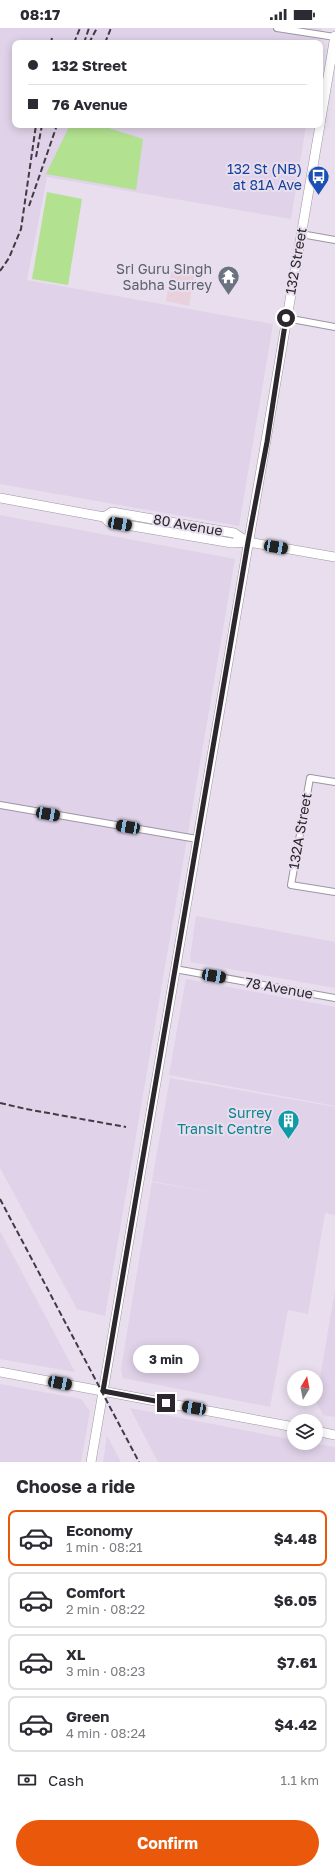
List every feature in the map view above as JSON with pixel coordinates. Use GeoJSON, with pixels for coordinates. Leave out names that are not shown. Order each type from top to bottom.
{"type":"FeatureCollection","features":[{"type":"Feature","properties":{"kind":"main road","name":"132 Street"},"geometry":{"type":"LineString","coordinates":[[323,107],[335,37]]}},
{"type":"Feature","properties":{"kind":"main road","name":"132 Street"},"geometry":{"type":"LineString","coordinates":[[91,1462],[248,542],[267,442],[286,318],[319,128]]}},
{"type":"Feature","properties":{"kind":"main road","name":"80 Avenue"},"geometry":{"type":"LineString","coordinates":[[0,498],[104,517],[112,512],[212,529],[234,533],[248,542],[335,557]]}},
{"type":"Feature","properties":{"kind":"main road"},"geometry":{"type":"LineString","coordinates":[[0,1372],[287,1426]]}},
{"type":"Feature","properties":{"kind":"main road"},"geometry":{"type":"LineString","coordinates":[[323,1432],[335,1435]]}},
{"type":"Feature","properties":{"kind":"street"},"geometry":{"type":"LineString","coordinates":[[277,28],[335,37]]}},
{"type":"Feature","properties":{"kind":"street"},"geometry":{"type":"LineString","coordinates":[[301,234],[335,240]]}},
{"type":"Feature","properties":{"kind":"street"},"geometry":{"type":"LineString","coordinates":[[286,318],[335,327]]}},
{"type":"Feature","properties":{"kind":"street","name":"132A Street"},"geometry":{"type":"LineString","coordinates":[[335,782],[310,778],[291,885],[335,892]]}},
{"type":"Feature","properties":{"kind":"street"},"geometry":{"type":"LineString","coordinates":[[0,805],[197,839]]}},
{"type":"Feature","properties":{"kind":"street","name":"78 Avenue"},"geometry":{"type":"LineString","coordinates":[[175,969],[335,998]]}},
{"type":"Feature","properties":{"kind":"shaded area"},"geometry":{"type":"Polygon","coordinates":[[[0,28],[322,28],[320,40],[12,40],[12,128],[306,128],[291,219],[47,177],[27,280],[273,324],[239,526],[0,484],[0,28]]]}},
{"type":"Feature","properties":{"kind":"shaded area"},"geometry":{"type":"Polygon","coordinates":[[[171,272],[194,276],[189,306],[166,301],[171,272]]]}},
{"type":"Feature","properties":{"kind":"shaded area"},"geometry":{"type":"Polygon","coordinates":[[[0,515],[235,559],[105,1316],[77,1309],[0,1168],[0,515]]]}},
{"type":"Feature","properties":{"kind":"shaded area"},"geometry":{"type":"Polygon","coordinates":[[[196,916],[335,942],[335,988],[191,962],[190,958],[196,916]]]}},
{"type":"Feature","properties":{"kind":"shaded area"},"geometry":{"type":"Polygon","coordinates":[[[186,979],[335,1007],[335,1106],[169,1075],[186,979]]]}},
{"type":"Feature","properties":{"kind":"shaded area"},"geometry":{"type":"Polygon","coordinates":[[[170,1078],[335,1107],[335,1215],[325,1213],[308,1314],[288,1310],[270,1407],[123,1378],[121,1369],[152,1182],[225,1195],[152,1181],[170,1078]]]}},
{"type":"Feature","properties":{"kind":"shaded area"},"geometry":{"type":"Polygon","coordinates":[[[0,1231],[75,1372],[0,1359],[0,1231]]]}},
{"type":"Feature","properties":{"kind":"shaded area"},"geometry":{"type":"Polygon","coordinates":[[[335,1291],[335,1417],[323,1415],[318,1406],[323,1406],[323,1370],[321,1370],[335,1291]]]}},
{"type":"Feature","properties":{"kind":"shaded area"},"geometry":{"type":"Polygon","coordinates":[[[0,1384],[81,1399],[90,1411],[81,1462],[0,1462],[0,1384]]]}},
{"type":"Feature","properties":{"kind":"shaded area"},"geometry":{"type":"Polygon","coordinates":[[[130,1408],[287,1439],[287,1450],[323,1450],[323,1445],[335,1447],[335,1462],[158,1462],[130,1408]]]}},
{"type":"Feature","properties":{"kind":"shaded area"},"geometry":{"type":"Polygon","coordinates":[[[107,1436],[121,1462],[103,1462],[107,1436]]]}},
{"type":"Feature","properties":{"kind":"green space"},"geometry":{"type":"Polygon","coordinates":[[[69,128],[108,128],[143,139],[136,190],[46,174],[69,128]]]}},
{"type":"Feature","properties":{"kind":"green space"},"geometry":{"type":"Polygon","coordinates":[[[47,192],[82,199],[68,285],[32,279],[47,192]]]}},
{"type":"Feature","properties":{"kind":"railway"},"geometry":{"type":"LineString","coordinates":[[75,40],[80,28]]}},
{"type":"Feature","properties":{"kind":"railway"},"geometry":{"type":"LineString","coordinates":[[85,40],[89,28]]}},
{"type":"Feature","properties":{"kind":"railway"},"geometry":{"type":"LineString","coordinates":[[91,40],[97,28]]}},
{"type":"Feature","properties":{"kind":"railway"},"geometry":{"type":"LineString","coordinates":[[106,40],[111,28]]}},
{"type":"Feature","properties":{"kind":"railway"},"geometry":{"type":"LineString","coordinates":[[0,271],[9,258],[21,229],[36,128]]}},
{"type":"Feature","properties":{"kind":"railway"},"geometry":{"type":"LineString","coordinates":[[36,157],[41,128]]}},
{"type":"Feature","properties":{"kind":"railway"},"geometry":{"type":"LineString","coordinates":[[29,206],[56,128]]}},
{"type":"Feature","properties":{"kind":"railway"},"geometry":{"type":"LineString","coordinates":[[0,1103],[126,1127]]}},
{"type":"Feature","properties":{"kind":"railway"},"geometry":{"type":"LineString","coordinates":[[0,1199],[139,1462]]}},
{"type":"Feature","properties":{"kind":"place","name":"132 St (NB) at 81A Ave"},"geometry":{"type":"Point","coordinates":[318,196]}},
{"type":"Feature","properties":{"kind":"place","name":"Sri Guru Singh Sabha Surrey"},"geometry":{"type":"Point","coordinates":[228,296]}},
{"type":"Feature","properties":{"kind":"place","name":"Surrey Transit Centre"},"geometry":{"type":"Point","coordinates":[288,1140]}},
{"type":"Feature","properties":{"kind":"route"},"geometry":{"type":"LineString","coordinates":[[166,1403],[103,1391],[248,542],[267,442],[286,318]]}}]}
